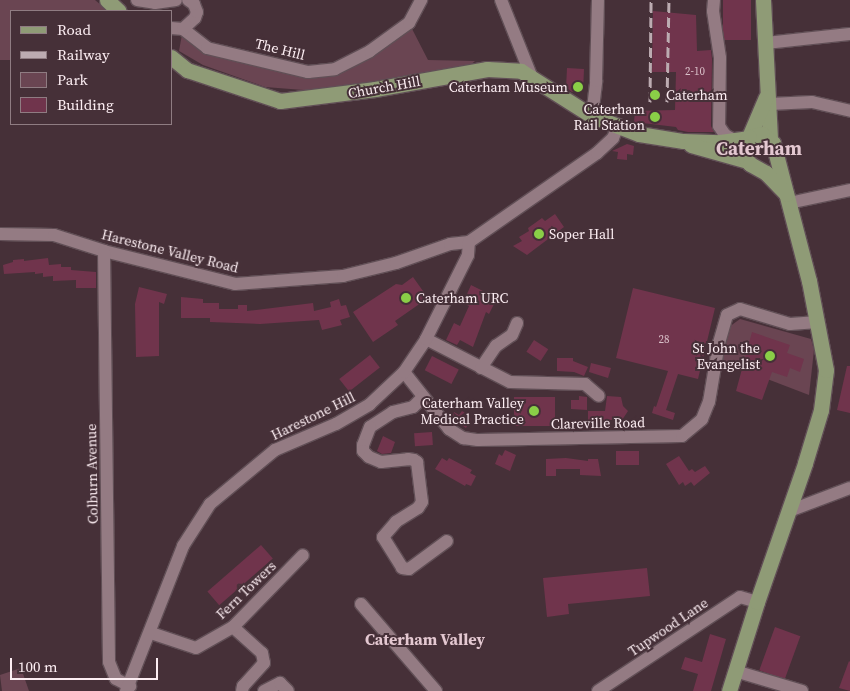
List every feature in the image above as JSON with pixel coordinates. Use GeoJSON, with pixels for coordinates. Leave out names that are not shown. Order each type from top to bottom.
{"type":"FeatureCollection","features":[{"type":"Feature","properties":{"kind":"main road"},"geometry":{"type":"LineString","coordinates":[[107,0],[118,10]]}},
{"type":"Feature","properties":{"kind":"main road"},"geometry":{"type":"LineString","coordinates":[[729,691],[821,410],[826,370],[818,322],[788,199],[772,145],[763,0]]}},
{"type":"Feature","properties":{"kind":"main road","name":"Church Hill"},"geometry":{"type":"LineString","coordinates":[[172,58],[188,70],[280,101],[375,89],[487,69],[521,71],[592,116],[639,134],[683,141]]}},
{"type":"Feature","properties":{"kind":"main road"},"geometry":{"type":"LineString","coordinates":[[751,163],[742,148],[744,138],[768,99]]}},
{"type":"Feature","properties":{"kind":"main road"},"geometry":{"type":"LineString","coordinates":[[683,141],[744,138],[757,134],[772,145]]}},
{"type":"Feature","properties":{"kind":"main road"},"geometry":{"type":"LineString","coordinates":[[683,141],[702,149],[751,163],[766,173],[788,199]]}},
{"type":"Feature","properties":{"kind":"main road"},"geometry":{"type":"LineString","coordinates":[[751,163],[770,162],[772,145]]}},
{"type":"Feature","properties":{"kind":"street"},"geometry":{"type":"LineString","coordinates":[[137,0],[155,3],[176,0]]}},
{"type":"Feature","properties":{"kind":"street"},"geometry":{"type":"LineString","coordinates":[[177,28],[195,18],[197,12],[194,4],[188,0]]}},
{"type":"Feature","properties":{"kind":"street","name":"The Hill"},"geometry":{"type":"LineString","coordinates":[[177,28],[207,48],[308,72],[335,69],[370,51],[409,23],[421,0]]}},
{"type":"Feature","properties":{"kind":"street"},"geometry":{"type":"LineString","coordinates":[[501,0],[532,78]]}},
{"type":"Feature","properties":{"kind":"street"},"geometry":{"type":"LineString","coordinates":[[592,116],[598,0]]}},
{"type":"Feature","properties":{"kind":"street"},"geometry":{"type":"LineString","coordinates":[[714,0],[713,11],[720,58],[718,126],[725,135],[744,138]]}},
{"type":"Feature","properties":{"kind":"street"},"geometry":{"type":"LineString","coordinates":[[766,43],[850,34]]}},
{"type":"Feature","properties":{"kind":"street"},"geometry":{"type":"LineString","coordinates":[[768,99],[812,102],[850,111]]}},
{"type":"Feature","properties":{"kind":"street","name":"Harestone Valley Road"},"geometry":{"type":"LineString","coordinates":[[0,234],[54,235],[104,251],[234,284],[343,276],[396,263],[450,244],[469,242],[597,153],[613,138],[618,126]]}},
{"type":"Feature","properties":{"kind":"street"},"geometry":{"type":"LineString","coordinates":[[788,199],[850,190]]}},
{"type":"Feature","properties":{"kind":"street","name":"Harestone Hill"},"geometry":{"type":"LineString","coordinates":[[128,688],[183,546],[210,504],[275,450],[336,424],[370,404],[404,372],[426,339],[468,256],[469,242]]}},
{"type":"Feature","properties":{"kind":"street","name":"Colburn Avenue"},"geometry":{"type":"LineString","coordinates":[[104,251],[109,662],[116,679],[128,688]]}},
{"type":"Feature","properties":{"kind":"street","name":"Clareville Road"},"geometry":{"type":"LineString","coordinates":[[404,372],[449,429],[463,438],[478,440],[682,436],[702,419],[709,402],[719,343],[727,315],[740,309],[790,324],[818,322]]}},
{"type":"Feature","properties":{"kind":"street"},"geometry":{"type":"LineString","coordinates":[[481,368],[496,346],[512,335],[517,323]]}},
{"type":"Feature","properties":{"kind":"street"},"geometry":{"type":"LineString","coordinates":[[426,339],[510,382],[585,384],[599,396]]}},
{"type":"Feature","properties":{"kind":"street"},"geometry":{"type":"LineString","coordinates":[[423,397],[413,407],[393,412],[370,427],[363,445],[363,451],[369,458],[381,462],[408,459],[417,462],[422,502],[418,508],[396,522],[383,536],[402,568],[409,569],[448,541]]}},
{"type":"Feature","properties":{"kind":"street"},"geometry":{"type":"LineString","coordinates":[[789,512],[850,488]]}},
{"type":"Feature","properties":{"kind":"street","name":"Fern Towers"},"geometry":{"type":"LineString","coordinates":[[150,633],[196,648],[233,627],[303,555]]}},
{"type":"Feature","properties":{"kind":"street","name":"Tupwood Lane"},"geometry":{"type":"LineString","coordinates":[[598,691],[740,597],[757,602]]}},
{"type":"Feature","properties":{"kind":"street"},"geometry":{"type":"LineString","coordinates":[[361,604],[436,691]]}},
{"type":"Feature","properties":{"kind":"street"},"geometry":{"type":"LineString","coordinates":[[233,627],[262,653],[264,663],[243,686],[242,691]]}},
{"type":"Feature","properties":{"kind":"street"},"geometry":{"type":"LineString","coordinates":[[735,671],[802,691]]}},
{"type":"Feature","properties":{"kind":"street"},"geometry":{"type":"LineString","coordinates":[[264,691],[280,683],[288,691]]}},
{"type":"Feature","properties":{"kind":"green space"},"geometry":{"type":"Polygon","coordinates":[[[0,0],[95,0],[107,10],[10,10],[10,60],[0,60],[0,0]]]}},
{"type":"Feature","properties":{"kind":"green space"},"geometry":{"type":"Polygon","coordinates":[[[409,23],[428,60],[475,61],[468,67],[316,91],[265,87],[203,65],[179,51],[183,29],[207,48],[308,72],[335,69],[409,23]]]}},
{"type":"Feature","properties":{"kind":"green space"},"geometry":{"type":"Polygon","coordinates":[[[740,319],[811,339],[814,350],[809,395],[720,361],[729,327],[740,319]]]}},
{"type":"Feature","properties":{"kind":"green space"},"geometry":{"type":"Polygon","coordinates":[[[21,668],[29,691],[2,691],[0,675],[21,668]]]}},
{"type":"Feature","properties":{"kind":"building"},"geometry":{"type":"Polygon","coordinates":[[[723,0],[751,0],[751,40],[723,40],[723,0]]]}},
{"type":"Feature","properties":{"kind":"building"},"geometry":{"type":"Polygon","coordinates":[[[653,11],[696,15],[697,51],[711,50],[711,126],[714,132],[688,132],[678,130],[676,127],[634,122],[635,111],[675,110],[676,72],[652,72],[653,11]]]}},
{"type":"Feature","properties":{"kind":"building"},"geometry":{"type":"Polygon","coordinates":[[[567,68],[584,69],[583,92],[572,92],[566,88],[567,68]]]}},
{"type":"Feature","properties":{"kind":"building"},"geometry":{"type":"Polygon","coordinates":[[[627,144],[634,146],[633,155],[627,154],[627,160],[617,159],[618,152],[612,151],[627,144]]]}},
{"type":"Feature","properties":{"kind":"building","name":"Soper Hall"},"geometry":{"type":"Polygon","coordinates":[[[555,214],[564,227],[527,255],[513,246],[522,241],[519,237],[529,231],[528,228],[542,218],[545,221],[555,214]]]}},
{"type":"Feature","properties":{"kind":"building"},"geometry":{"type":"Polygon","coordinates":[[[48,258],[49,265],[61,264],[61,267],[71,267],[71,270],[96,272],[96,288],[76,288],[76,280],[53,281],[53,276],[43,277],[43,273],[4,274],[3,265],[13,262],[13,260],[24,259],[24,261],[48,258]]]}},
{"type":"Feature","properties":{"kind":"building"},"geometry":{"type":"Polygon","coordinates":[[[413,277],[428,298],[395,321],[398,325],[373,342],[353,312],[396,284],[402,285],[413,277]]]}},
{"type":"Feature","properties":{"kind":"building"},"geometry":{"type":"Polygon","coordinates":[[[471,285],[485,292],[482,296],[495,302],[489,314],[486,312],[473,347],[460,340],[457,345],[446,340],[454,323],[460,326],[469,306],[463,303],[471,285]]]}},
{"type":"Feature","properties":{"kind":"building"},"geometry":{"type":"Polygon","coordinates":[[[139,287],[167,294],[164,304],[159,302],[159,356],[136,357],[135,304],[139,287]]]}},
{"type":"Feature","properties":{"kind":"building"},"geometry":{"type":"Polygon","coordinates":[[[633,288],[715,308],[698,379],[678,374],[666,410],[675,413],[673,420],[652,413],[654,406],[656,407],[668,371],[616,358],[633,288]]]}},
{"type":"Feature","properties":{"kind":"building"},"geometry":{"type":"Polygon","coordinates":[[[181,297],[203,299],[203,303],[219,303],[219,309],[238,309],[238,305],[247,305],[247,311],[313,303],[314,311],[331,307],[330,302],[339,299],[341,306],[346,305],[350,317],[340,320],[342,325],[322,330],[319,320],[260,324],[210,322],[210,318],[181,318],[181,297]]]}},
{"type":"Feature","properties":{"kind":"building","name":"St John the Evangelist"},"geometry":{"type":"Polygon","coordinates":[[[752,332],[790,345],[787,353],[804,359],[800,372],[790,368],[787,377],[772,372],[762,400],[736,391],[752,332]]]}},
{"type":"Feature","properties":{"kind":"building"},"geometry":{"type":"Polygon","coordinates":[[[534,340],[548,349],[541,361],[526,352],[534,340]]]}},
{"type":"Feature","properties":{"kind":"building"},"geometry":{"type":"Polygon","coordinates":[[[370,355],[380,368],[349,392],[339,379],[370,355]]]}},
{"type":"Feature","properties":{"kind":"building"},"geometry":{"type":"Polygon","coordinates":[[[432,356],[459,370],[451,384],[425,370],[432,356]]]}},
{"type":"Feature","properties":{"kind":"building"},"geometry":{"type":"Polygon","coordinates":[[[557,358],[573,358],[573,361],[588,367],[584,376],[574,372],[557,371],[557,358]]]}},
{"type":"Feature","properties":{"kind":"building"},"geometry":{"type":"Polygon","coordinates":[[[591,363],[611,368],[608,378],[589,372],[591,363]]]}},
{"type":"Feature","properties":{"kind":"building"},"geometry":{"type":"Polygon","coordinates":[[[847,366],[850,366],[850,413],[837,410],[847,366]]]}},
{"type":"Feature","properties":{"kind":"building"},"geometry":{"type":"Polygon","coordinates":[[[579,396],[587,397],[587,410],[571,409],[571,400],[579,400],[579,396]]]}},
{"type":"Feature","properties":{"kind":"building"},"geometry":{"type":"Polygon","coordinates":[[[607,396],[621,397],[623,406],[628,411],[622,420],[588,420],[588,411],[605,411],[607,396]]]}},
{"type":"Feature","properties":{"kind":"building","name":"Caterham Valley Medical Practice"},"geometry":{"type":"Polygon","coordinates":[[[514,397],[555,397],[555,426],[514,426],[514,397]]]}},
{"type":"Feature","properties":{"kind":"building"},"geometry":{"type":"Polygon","coordinates":[[[462,411],[469,415],[468,417],[471,419],[466,428],[451,418],[454,412],[459,415],[462,411]]]}},
{"type":"Feature","properties":{"kind":"building"},"geometry":{"type":"Polygon","coordinates":[[[432,432],[433,445],[415,446],[414,433],[432,432]]]}},
{"type":"Feature","properties":{"kind":"building"},"geometry":{"type":"Polygon","coordinates":[[[383,436],[395,442],[391,453],[382,454],[377,451],[383,436]]]}},
{"type":"Feature","properties":{"kind":"building"},"geometry":{"type":"Polygon","coordinates":[[[505,450],[516,455],[510,471],[495,464],[499,454],[502,456],[505,450]]]}},
{"type":"Feature","properties":{"kind":"building"},"geometry":{"type":"Polygon","coordinates":[[[616,451],[639,451],[639,465],[616,465],[616,451]]]}},
{"type":"Feature","properties":{"kind":"building"},"geometry":{"type":"Polygon","coordinates":[[[679,456],[689,471],[692,469],[695,472],[705,466],[710,473],[694,486],[691,482],[685,486],[683,482],[679,485],[666,464],[679,456]]]}},
{"type":"Feature","properties":{"kind":"building"},"geometry":{"type":"Polygon","coordinates":[[[442,458],[447,461],[449,458],[472,470],[470,473],[476,476],[471,486],[466,484],[465,486],[435,469],[442,458]]]}},
{"type":"Feature","properties":{"kind":"building"},"geometry":{"type":"Polygon","coordinates":[[[566,458],[588,461],[588,459],[598,459],[601,476],[580,475],[580,469],[556,469],[556,476],[546,476],[546,459],[566,458]]]}},
{"type":"Feature","properties":{"kind":"building"},"geometry":{"type":"Polygon","coordinates":[[[261,545],[273,559],[219,605],[207,592],[261,545]]]}},
{"type":"Feature","properties":{"kind":"building"},"geometry":{"type":"Polygon","coordinates":[[[647,568],[650,596],[568,604],[569,614],[547,617],[543,578],[647,568]]]}},
{"type":"Feature","properties":{"kind":"building"},"geometry":{"type":"Polygon","coordinates":[[[775,627],[800,636],[785,679],[759,670],[775,627]]]}},
{"type":"Feature","properties":{"kind":"building"},"geometry":{"type":"Polygon","coordinates":[[[710,634],[726,639],[711,691],[693,691],[698,674],[681,669],[685,657],[702,662],[710,634]]]}},
{"type":"Feature","properties":{"kind":"building"},"geometry":{"type":"Polygon","coordinates":[[[850,662],[850,691],[839,688],[850,662]]]}},
{"type":"Feature","properties":{"kind":"railway"},"geometry":{"type":"LineString","coordinates":[[650,102],[651,0]]}},
{"type":"Feature","properties":{"kind":"railway"},"geometry":{"type":"LineString","coordinates":[[667,102],[669,0]]}},
{"type":"Feature","properties":{"kind":"place","name":"Caterham Museum"},"geometry":{"type":"Point","coordinates":[578,87]}},
{"type":"Feature","properties":{"kind":"place","name":"Caterham"},"geometry":{"type":"Point","coordinates":[655,95]}},
{"type":"Feature","properties":{"kind":"place","name":"Caterham Rail Station"},"geometry":{"type":"Point","coordinates":[655,117]}},
{"type":"Feature","properties":{"kind":"place","name":"Soper Hall"},"geometry":{"type":"Point","coordinates":[539,234]}},
{"type":"Feature","properties":{"kind":"place","name":"Caterham URC"},"geometry":{"type":"Point","coordinates":[406,298]}},
{"type":"Feature","properties":{"kind":"place","name":"St John the Evangelist"},"geometry":{"type":"Point","coordinates":[770,356]}},
{"type":"Feature","properties":{"kind":"place","name":"Caterham Valley Medical Practice"},"geometry":{"type":"Point","coordinates":[534,411]}},
{"type":"Feature","properties":{"kind":"district","name":"Caterham"},"geometry":{"type":"Point","coordinates":[759,149]}},
{"type":"Feature","properties":{"kind":"district","name":"Caterham Valley"},"geometry":{"type":"Point","coordinates":[425,639]}}]}
